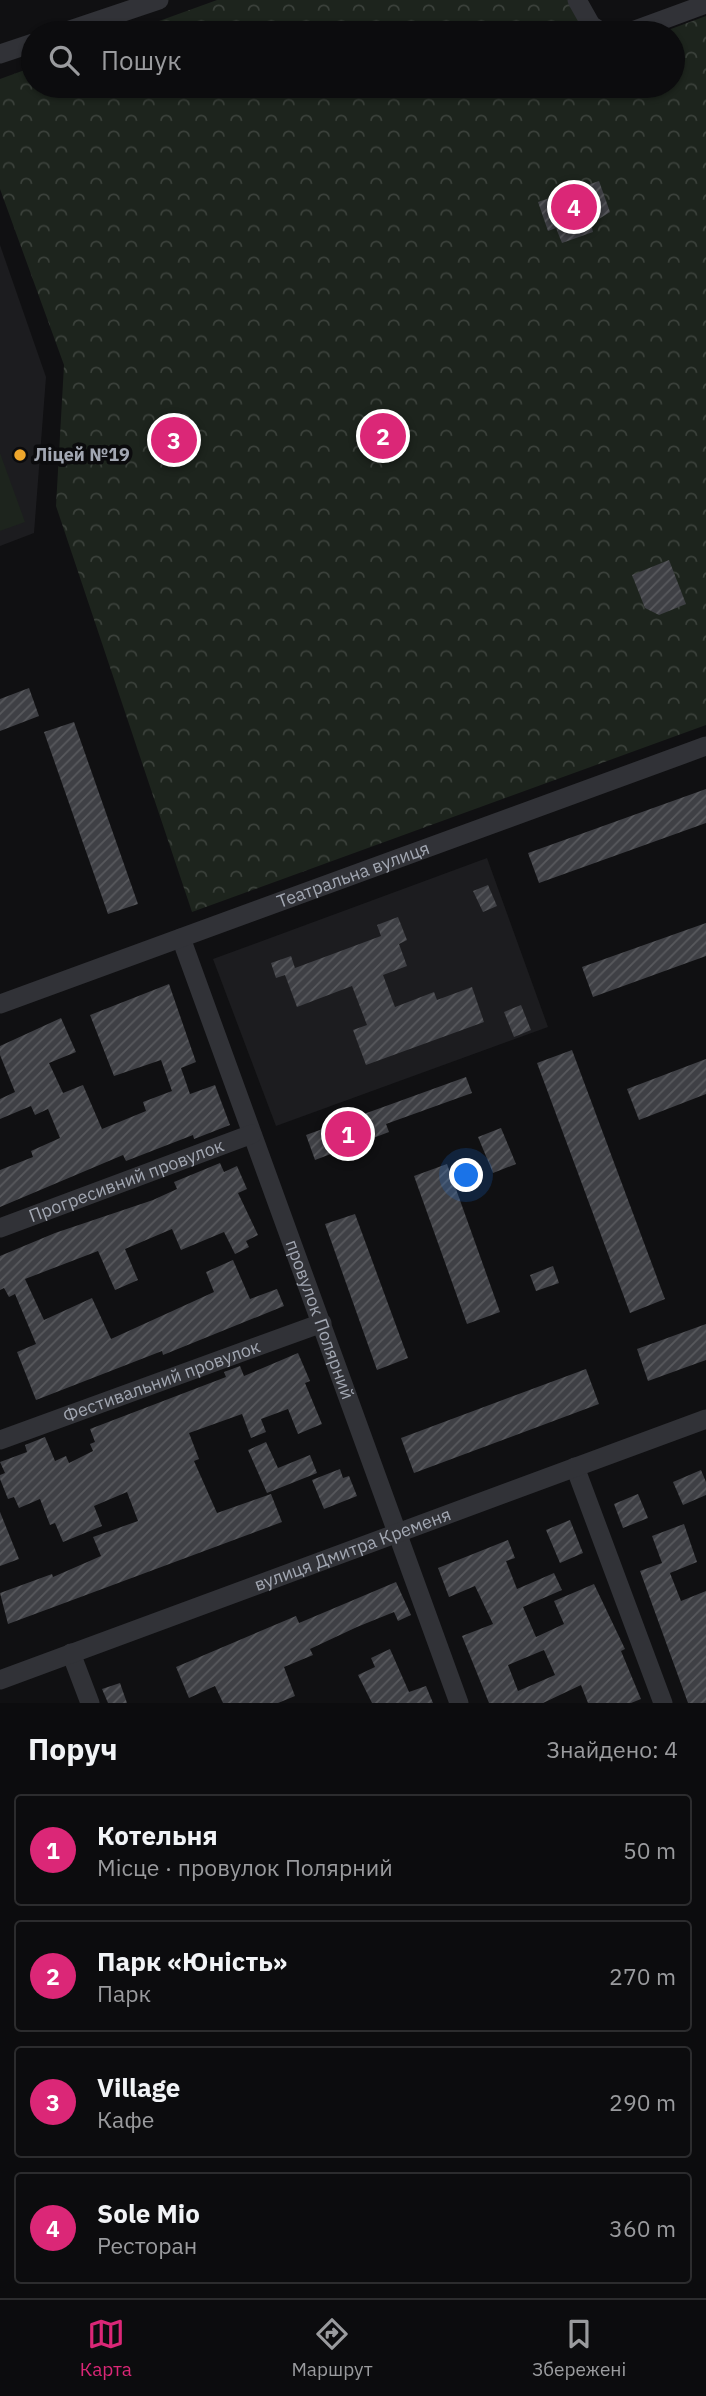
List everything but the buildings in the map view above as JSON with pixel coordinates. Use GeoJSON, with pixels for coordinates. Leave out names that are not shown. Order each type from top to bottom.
{"type":"FeatureCollection","features":[{"type":"Feature","properties":{"kind":"street"},"geometry":{"type":"LineString","coordinates":[[97,21],[159,0]]}},
{"type":"Feature","properties":{"kind":"street"},"geometry":{"type":"LineString","coordinates":[[577,0],[591,21]]}},
{"type":"Feature","properties":{"kind":"street"},"geometry":{"type":"LineString","coordinates":[[660,21],[706,4]]}},
{"type":"Feature","properties":{"kind":"street"},"geometry":{"type":"LineString","coordinates":[[0,54],[21,47]]}},
{"type":"Feature","properties":{"kind":"street","name":"Театральна вулиця"},"geometry":{"type":"LineString","coordinates":[[0,1004],[706,746]]}},
{"type":"Feature","properties":{"kind":"street","name":"провулок Полярний"},"geometry":{"type":"LineString","coordinates":[[180,938],[459,1703]]}},
{"type":"Feature","properties":{"kind":"street","name":"Прогресивний провулок"},"geometry":{"type":"LineString","coordinates":[[0,1228],[252,1134]]}},
{"type":"Feature","properties":{"kind":"street","name":"Фестивальний провулок"},"geometry":{"type":"LineString","coordinates":[[0,1440],[322,1322]]}},
{"type":"Feature","properties":{"kind":"street","name":"вулиця Дмитра Кременя"},"geometry":{"type":"LineString","coordinates":[[0,1680],[706,1419]]}},
{"type":"Feature","properties":{"kind":"street"},"geometry":{"type":"LineString","coordinates":[[575,1467],[663,1703]]}},
{"type":"Feature","properties":{"kind":"street"},"geometry":{"type":"LineString","coordinates":[[71,1653],[90,1703]]}},
{"type":"Feature","properties":{"kind":"shaded area","name":"Ліцей №19"},"geometry":{"type":"Polygon","coordinates":[[[0,245],[46,377],[34,533],[0,546],[0,245]]]}},
{"type":"Feature","properties":{"kind":"shaded area"},"geometry":{"type":"Polygon","coordinates":[[[487,858],[548,1027],[276,1126],[213,959],[487,858]]]}},
{"type":"Feature","properties":{"kind":"green space"},"geometry":{"type":"Polygon","coordinates":[[[217,0],[572,0],[580,21],[159,21],[217,0]]]}},
{"type":"Feature","properties":{"kind":"green space"},"geometry":{"type":"Polygon","coordinates":[[[706,16],[706,725],[192,912],[56,506],[64,365],[0,189],[0,79],[21,71],[21,98],[685,98],[685,24],[706,16]]]}},
{"type":"Feature","properties":{"kind":"green space"},"geometry":{"type":"Polygon","coordinates":[[[0,453],[25,522],[0,531],[0,453]]]}},
{"type":"Feature","properties":{"kind":"place","name":"Sole Mio"},"geometry":{"type":"Point","coordinates":[574,207]}},
{"type":"Feature","properties":{"kind":"place","name":"Парк «Юність»"},"geometry":{"type":"Point","coordinates":[383,436]}},
{"type":"Feature","properties":{"kind":"place","name":"Village"},"geometry":{"type":"Point","coordinates":[174,440]}},
{"type":"Feature","properties":{"kind":"place","name":"Ліцей №19"},"geometry":{"type":"Point","coordinates":[20,455]}},
{"type":"Feature","properties":{"kind":"place","name":"Котельня"},"geometry":{"type":"Point","coordinates":[348,1134]}}]}
